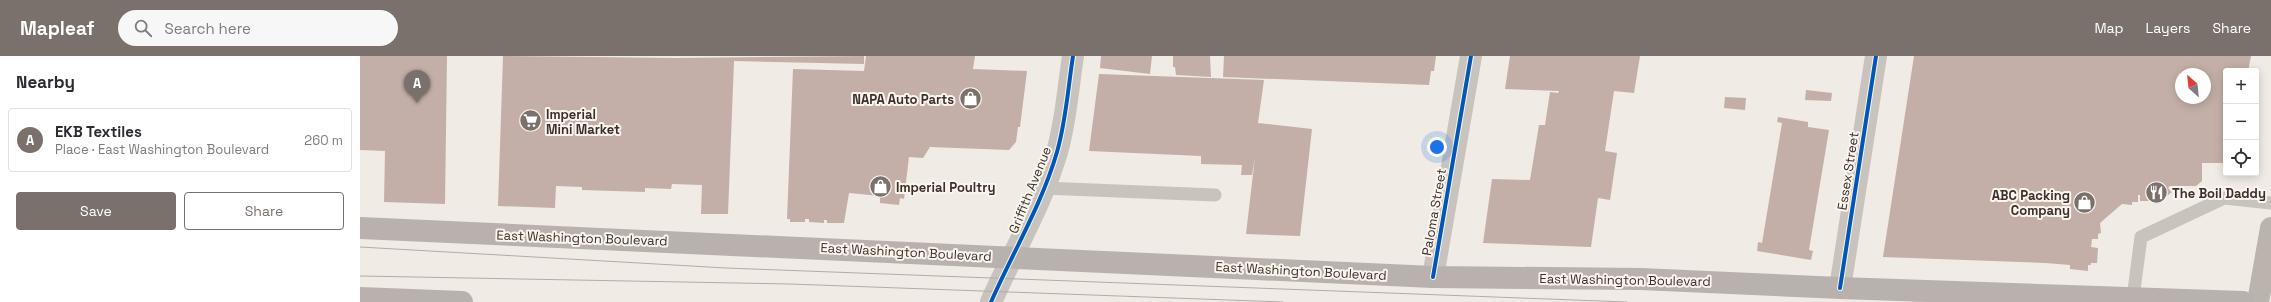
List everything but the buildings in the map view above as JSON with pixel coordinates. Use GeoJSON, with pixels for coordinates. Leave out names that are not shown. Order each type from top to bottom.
{"type":"FeatureCollection","features":[{"type":"Feature","properties":{"kind":"main road","name":"East Washington Boulevard"},"geometry":{"type":"LineString","coordinates":[[360,228],[1433,277],[1641,278],[1840,288],[2243,302]]}},
{"type":"Feature","properties":{"kind":"main road"},"geometry":{"type":"LineString","coordinates":[[2258,302],[2271,228]]}},
{"type":"Feature","properties":{"kind":"main road"},"geometry":{"type":"LineString","coordinates":[[360,298],[462,302]]}},
{"type":"Feature","properties":{"kind":"street","name":"Griffith Avenue"},"geometry":{"type":"LineString","coordinates":[[991,302],[1014,257],[1044,188],[1057,152],[1064,124],[1072,56]]}},
{"type":"Feature","properties":{"kind":"street","name":"Paloma Street"},"geometry":{"type":"LineString","coordinates":[[1433,277],[1471,56]]}},
{"type":"Feature","properties":{"kind":"street","name":"Essex Street"},"geometry":{"type":"LineString","coordinates":[[1840,288],[1876,56]]}},
{"type":"Feature","properties":{"kind":"lane"},"geometry":{"type":"LineString","coordinates":[[1044,188],[1215,195]]}},
{"type":"Feature","properties":{"kind":"lane"},"geometry":{"type":"LineString","coordinates":[[2133,298],[2141,237],[2224,198],[2271,203]]}},
{"type":"Feature","properties":{"kind":"tram line"},"geometry":{"type":"LineString","coordinates":[[360,247],[726,268],[1627,302]]}},
{"type":"Feature","properties":{"kind":"tram line"},"geometry":{"type":"LineString","coordinates":[[360,276],[790,284],[1283,302]]}},
{"type":"Feature","properties":{"kind":"cycle path"},"geometry":{"type":"LineString","coordinates":[[991,302],[1035,209],[1051,171],[1063,128],[1073,56]]}},
{"type":"Feature","properties":{"kind":"cycle path"},"geometry":{"type":"LineString","coordinates":[[1433,277],[1471,56]]}},
{"type":"Feature","properties":{"kind":"cycle path"},"geometry":{"type":"LineString","coordinates":[[1840,288],[1876,56]]}},
{"type":"Feature","properties":{"kind":"place","name":"NAPA Auto Parts"},"geometry":{"type":"Point","coordinates":[970,99]}},
{"type":"Feature","properties":{"kind":"place","name":"EKB Textiles"},"geometry":{"type":"Point","coordinates":[417,103]}},
{"type":"Feature","properties":{"kind":"place","name":"Imperial Mini Market"},"geometry":{"type":"Point","coordinates":[530,121]}},
{"type":"Feature","properties":{"kind":"place","name":"Imperial Poultry"},"geometry":{"type":"Point","coordinates":[880,187]}},
{"type":"Feature","properties":{"kind":"place","name":"The Boil Daddy"},"geometry":{"type":"Point","coordinates":[2156,193]}},
{"type":"Feature","properties":{"kind":"place","name":"ABC Packing Company"},"geometry":{"type":"Point","coordinates":[2085,202]}}]}
